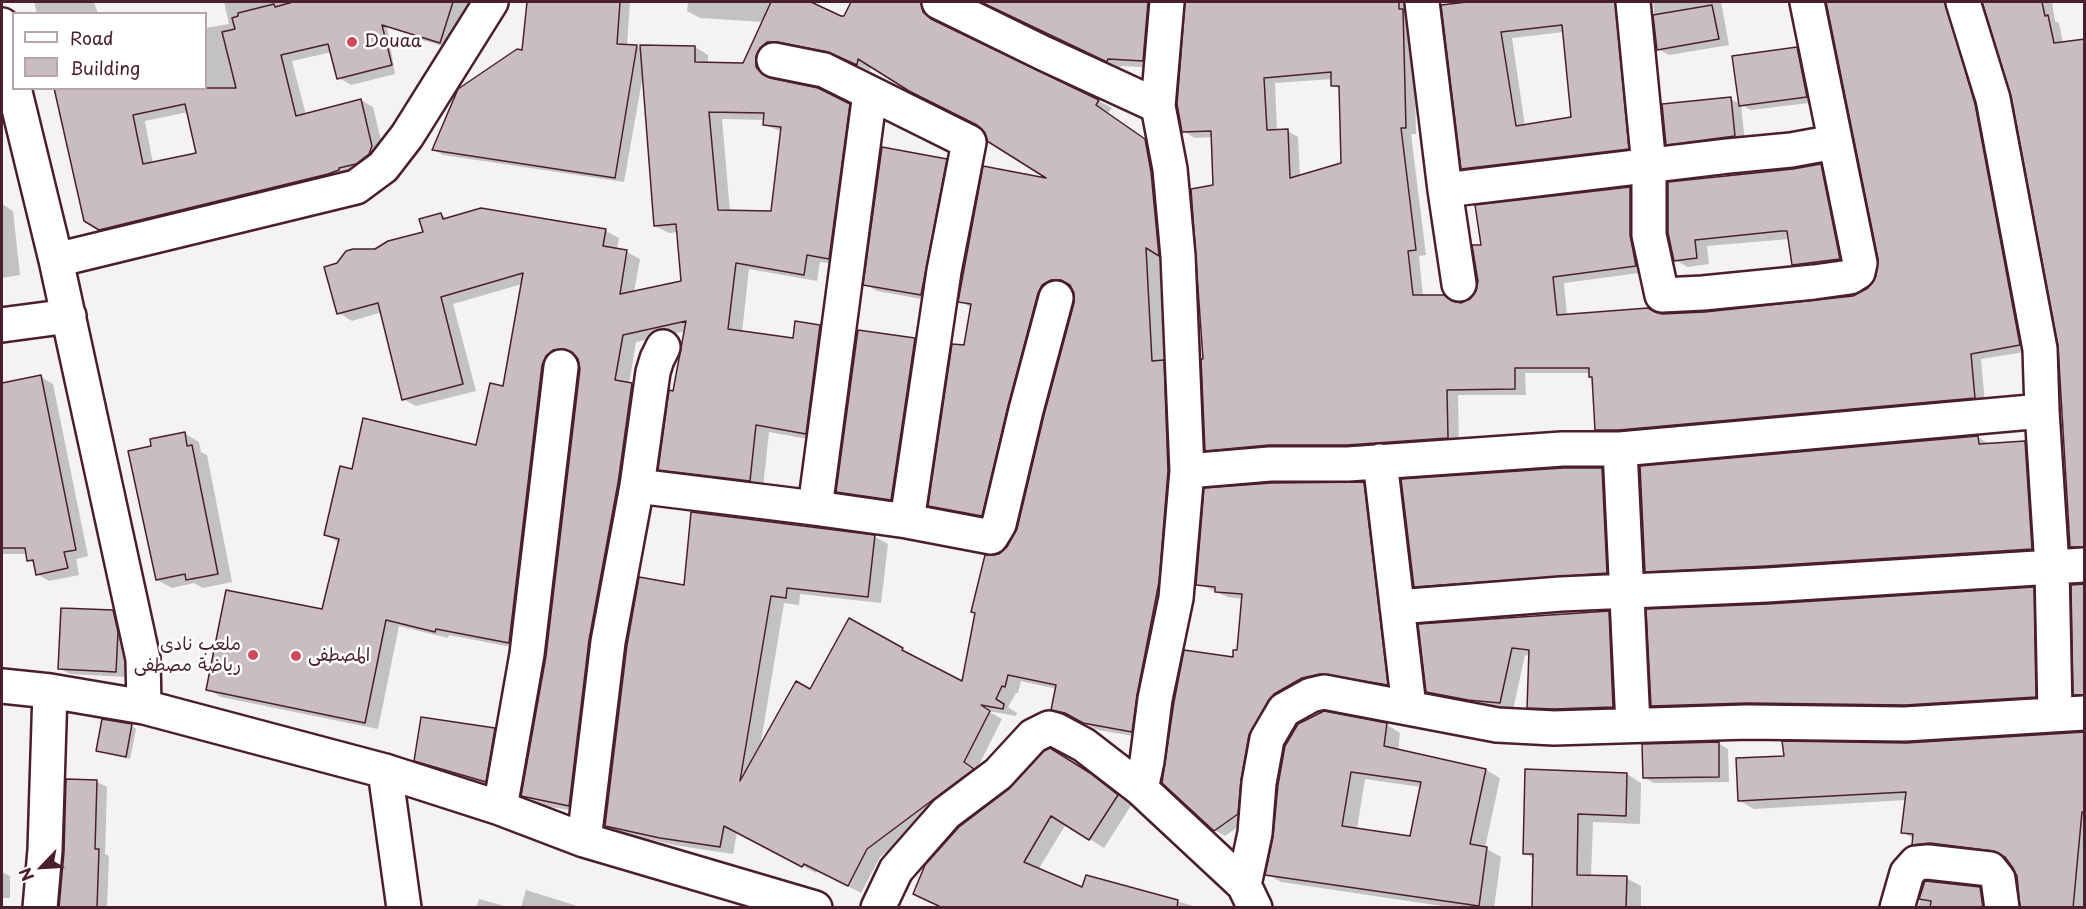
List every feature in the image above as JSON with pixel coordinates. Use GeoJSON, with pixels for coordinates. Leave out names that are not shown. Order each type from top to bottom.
{"type":"FeatureCollection","features":[{"type":"Feature","properties":{"kind":"street"},"geometry":{"type":"LineString","coordinates":[[56,260],[356,187],[383,167],[407,136],[491,2]]}},
{"type":"Feature","properties":{"kind":"street"},"geometry":{"type":"LineString","coordinates":[[939,2],[1158,106]]}},
{"type":"Feature","properties":{"kind":"street"},"geometry":{"type":"LineString","coordinates":[[1142,789],[1155,699],[1176,598],[1187,471],[1178,256],[1170,169],[1158,106],[1167,2]]}},
{"type":"Feature","properties":{"kind":"street"},"geometry":{"type":"LineString","coordinates":[[1422,2],[1444,190],[1459,285]]}},
{"type":"Feature","properties":{"kind":"street"},"geometry":{"type":"LineString","coordinates":[[1633,2],[1649,166],[1649,235],[1662,295],[1814,282],[1850,277],[1858,272],[1860,263],[1807,2]]}},
{"type":"Feature","properties":{"kind":"street"},"geometry":{"type":"LineString","coordinates":[[1249,896],[1259,783],[1267,739],[1284,710],[1311,695],[1324,692],[1497,725],[1554,728],[1747,722],[1905,724],[2070,713],[2052,567],[2040,349],[1993,99],[1963,2]]}},
{"type":"Feature","properties":{"kind":"street"},"geometry":{"type":"LineString","coordinates":[[2,25],[12,78]]}},
{"type":"Feature","properties":{"kind":"street"},"geometry":{"type":"LineString","coordinates":[[774,60],[824,70],[969,142],[944,271],[907,521]]}},
{"type":"Feature","properties":{"kind":"street"},"geometry":{"type":"LineString","coordinates":[[14,90],[69,316],[143,658],[144,707]]}},
{"type":"Feature","properties":{"kind":"street"},"geometry":{"type":"LineString","coordinates":[[815,508],[870,93]]}},
{"type":"Feature","properties":{"kind":"street"},"geometry":{"type":"LineString","coordinates":[[1444,190],[1791,150],[1835,142]]}},
{"type":"Feature","properties":{"kind":"street"},"geometry":{"type":"LineString","coordinates":[[637,486],[907,521],[992,537],[999,524],[1056,298]]}},
{"type":"Feature","properties":{"kind":"street"},"geometry":{"type":"LineString","coordinates":[[2,325],[69,316]]}},
{"type":"Feature","properties":{"kind":"street"},"geometry":{"type":"LineString","coordinates":[[584,840],[608,642],[637,486],[653,372],[663,347]]}},
{"type":"Feature","properties":{"kind":"street"},"geometry":{"type":"LineString","coordinates":[[500,808],[527,654],[561,368]]}},
{"type":"Feature","properties":{"kind":"street"},"geometry":{"type":"LineString","coordinates":[[1187,471],[1270,464],[1348,464],[1562,449],[1620,449],[2042,411]]}},
{"type":"Feature","properties":{"kind":"street"},"geometry":{"type":"LineString","coordinates":[[1620,449],[1633,725]]}},
{"type":"Feature","properties":{"kind":"street"},"geometry":{"type":"LineString","coordinates":[[1380,461],[1409,707]]}},
{"type":"Feature","properties":{"kind":"street"},"geometry":{"type":"LineString","coordinates":[[1397,607],[1561,594],[2085,565]]}},
{"type":"Feature","properties":{"kind":"street"},"geometry":{"type":"LineString","coordinates":[[2,686],[50,691],[144,707],[385,771],[500,808],[584,840],[814,908]]}},
{"type":"Feature","properties":{"kind":"street"},"geometry":{"type":"LineString","coordinates":[[40,908],[45,850],[50,691]]}},
{"type":"Feature","properties":{"kind":"street"},"geometry":{"type":"LineString","coordinates":[[878,908],[896,870],[946,813],[998,774],[1033,736],[1049,728],[1084,745],[1142,789],[1249,896]]}},
{"type":"Feature","properties":{"kind":"street"},"geometry":{"type":"LineString","coordinates":[[385,771],[404,908]]}},
{"type":"Feature","properties":{"kind":"street"},"geometry":{"type":"LineString","coordinates":[[1897,908],[1907,873],[1916,863],[1928,862],[1990,869],[1998,879],[2001,908]]}},
{"type":"Feature","properties":{"kind":"building"},"geometry":{"type":"Polygon","coordinates":[[[293,2],[453,2],[440,43],[382,25],[392,65],[337,79],[328,44],[281,55],[296,116],[361,99],[372,146],[369,154],[356,164],[339,168],[328,174],[99,230],[84,221],[54,90],[236,88],[222,32],[235,29],[232,18],[238,16],[238,13],[274,4],[275,7],[293,2]],[[185,104],[133,115],[143,164],[196,153],[185,104]]]}},
{"type":"Feature","properties":{"kind":"building"},"geometry":{"type":"Polygon","coordinates":[[[527,2],[620,2],[617,44],[637,45],[615,178],[432,150],[458,89],[517,49],[522,50],[527,2]]]}},
{"type":"Feature","properties":{"kind":"building"},"geometry":{"type":"Polygon","coordinates":[[[771,2],[811,2],[844,16],[851,2],[921,2],[923,12],[931,19],[1099,100],[1096,105],[1145,139],[1151,172],[1159,256],[1146,248],[1152,361],[1164,360],[1168,471],[1159,582],[1132,732],[1083,723],[1065,713],[1051,710],[1056,685],[1008,675],[1005,687],[1002,686],[996,699],[1004,704],[1003,709],[981,705],[990,711],[964,762],[974,769],[867,849],[848,886],[804,864],[802,867],[724,826],[720,847],[660,838],[605,826],[627,645],[639,577],[684,585],[691,512],[875,535],[868,597],[787,588],[786,598],[771,596],[740,781],[796,681],[810,689],[849,618],[903,648],[902,650],[962,681],[975,613],[971,612],[985,555],[999,554],[1007,547],[1017,529],[1074,303],[1074,293],[1070,285],[1061,280],[1051,280],[1042,285],[1038,293],[982,516],[928,506],[952,344],[964,345],[971,304],[958,302],[983,166],[1046,178],[987,141],[985,133],[977,125],[909,91],[858,59],[857,65],[828,52],[777,42],[767,42],[756,56],[756,67],[762,74],[770,78],[818,88],[850,104],[829,259],[807,255],[804,275],[736,263],[728,329],[793,338],[795,321],[820,325],[806,434],[756,425],[750,481],[658,470],[669,390],[673,391],[686,321],[623,335],[615,380],[632,383],[618,483],[589,640],[569,806],[521,796],[546,656],[580,369],[578,359],[572,352],[564,349],[553,350],[546,356],[542,365],[509,643],[436,629],[435,632],[386,620],[365,723],[206,690],[226,590],[322,609],[339,539],[324,535],[340,466],[352,469],[363,418],[476,445],[490,383],[503,386],[523,273],[441,297],[463,384],[402,400],[378,303],[337,314],[324,267],[337,263],[346,251],[375,249],[388,241],[423,232],[419,219],[441,213],[443,219],[481,208],[606,229],[603,246],[627,250],[620,294],[681,281],[676,224],[654,226],[640,45],[695,46],[695,62],[743,63],[771,2]],[[709,112],[718,210],[771,211],[781,127],[763,125],[764,113],[709,112]]]}},
{"type":"Feature","properties":{"kind":"building"},"geometry":{"type":"Polygon","coordinates":[[[981,2],[1148,2],[1143,61],[1108,59],[1107,62],[981,2]]]}},
{"type":"Feature","properties":{"kind":"building"},"geometry":{"type":"Polygon","coordinates":[[[1185,2],[1399,2],[1399,9],[1403,9],[1406,128],[1401,128],[1416,250],[1408,251],[1413,295],[1444,295],[1452,301],[1461,303],[1470,299],[1476,291],[1478,281],[1472,245],[1481,245],[1475,205],[1630,187],[1630,235],[1636,266],[1553,277],[1557,315],[1648,308],[1662,314],[1705,312],[1853,296],[1868,288],[1876,276],[1878,259],[1826,2],[1945,2],[1975,104],[2020,345],[1971,354],[1975,398],[1619,430],[1595,430],[1592,377],[1589,377],[1589,368],[1515,368],[1515,389],[1447,390],[1448,438],[1347,445],[1269,445],[1205,451],[1201,359],[1203,359],[1191,189],[1213,185],[1211,131],[1182,132],[1177,104],[1185,2]],[[1331,72],[1264,78],[1267,130],[1288,129],[1290,178],[1341,163],[1339,86],[1331,86],[1331,72]]]}},
{"type":"Feature","properties":{"kind":"building"},"geometry":{"type":"Polygon","coordinates":[[[1467,2],[1615,2],[1629,149],[1461,169],[1441,5],[1467,2]],[[1562,25],[1501,32],[1516,126],[1571,117],[1562,25]]]}},
{"type":"Feature","properties":{"kind":"building"},"geometry":{"type":"Polygon","coordinates":[[[1982,2],[2042,2],[2045,16],[2048,15],[2054,43],[2085,39],[2085,547],[2070,547],[2058,346],[2011,96],[1982,2]]]}},
{"type":"Feature","properties":{"kind":"building"},"geometry":{"type":"Polygon","coordinates":[[[1712,5],[1719,39],[1657,50],[1653,15],[1712,5]]]}},
{"type":"Feature","properties":{"kind":"building"},"geometry":{"type":"Polygon","coordinates":[[[1797,47],[1807,97],[1739,106],[1732,56],[1797,47]]]}},
{"type":"Feature","properties":{"kind":"building"},"geometry":{"type":"Polygon","coordinates":[[[1731,97],[1735,136],[1666,145],[1662,104],[1731,97]]]}},
{"type":"Feature","properties":{"kind":"building"},"geometry":{"type":"Polygon","coordinates":[[[882,147],[947,159],[921,295],[863,285],[882,147]]]}},
{"type":"Feature","properties":{"kind":"building"},"geometry":{"type":"Polygon","coordinates":[[[1821,164],[1840,259],[1792,265],[1787,231],[1781,231],[1695,240],[1697,258],[1674,261],[1668,233],[1668,182],[1821,164]]]}},
{"type":"Feature","properties":{"kind":"building"},"geometry":{"type":"Polygon","coordinates":[[[858,330],[915,338],[891,500],[836,492],[858,330]]]}},
{"type":"Feature","properties":{"kind":"building"},"geometry":{"type":"Polygon","coordinates":[[[41,375],[76,550],[64,552],[68,568],[36,575],[33,560],[27,561],[25,548],[2,548],[2,383],[41,375]]]}},
{"type":"Feature","properties":{"kind":"building"},"geometry":{"type":"Polygon","coordinates":[[[185,432],[187,446],[192,445],[218,574],[186,580],[185,574],[156,580],[128,451],[151,446],[150,439],[185,432]]]}},
{"type":"Feature","properties":{"kind":"building"},"geometry":{"type":"Polygon","coordinates":[[[1978,436],[1979,444],[2025,441],[2032,549],[1645,572],[1640,466],[1978,436]]]}},
{"type":"Feature","properties":{"kind":"building"},"geometry":{"type":"Polygon","coordinates":[[[1563,468],[1602,468],[1607,573],[1414,587],[1401,479],[1563,468]]]}},
{"type":"Feature","properties":{"kind":"building"},"geometry":{"type":"Polygon","coordinates":[[[1364,482],[1388,685],[1320,674],[1302,678],[1274,694],[1249,735],[1238,814],[1214,831],[1162,783],[1184,650],[1233,657],[1233,650],[1237,650],[1242,594],[1215,592],[1215,587],[1196,585],[1204,488],[1271,483],[1364,482]]]}},
{"type":"Feature","properties":{"kind":"building"},"geometry":{"type":"Polygon","coordinates":[[[2085,584],[2085,695],[2073,695],[2071,585],[2085,584]]]}},
{"type":"Feature","properties":{"kind":"building"},"geometry":{"type":"Polygon","coordinates":[[[2034,587],[2036,697],[1905,705],[1747,703],[1651,706],[1646,609],[1768,604],[2034,587]]]}},
{"type":"Feature","properties":{"kind":"building"},"geometry":{"type":"Polygon","coordinates":[[[61,608],[113,610],[118,632],[116,672],[58,669],[61,608]]]}},
{"type":"Feature","properties":{"kind":"building"},"geometry":{"type":"Polygon","coordinates":[[[1609,611],[1613,707],[1527,708],[1529,650],[1512,648],[1500,703],[1426,692],[1418,624],[1609,611]]]}},
{"type":"Feature","properties":{"kind":"building"},"geometry":{"type":"Polygon","coordinates":[[[1324,711],[1387,723],[1384,746],[1486,769],[1470,844],[1487,847],[1479,906],[1265,875],[1273,837],[1278,785],[1285,746],[1298,724],[1324,711]],[[1351,772],[1342,826],[1410,836],[1421,782],[1351,772]]]}},
{"type":"Feature","properties":{"kind":"building"},"geometry":{"type":"Polygon","coordinates":[[[421,717],[495,728],[486,782],[414,761],[421,717]]]}},
{"type":"Feature","properties":{"kind":"building"},"geometry":{"type":"Polygon","coordinates":[[[102,719],[132,724],[126,757],[96,751],[102,719]]]}},
{"type":"Feature","properties":{"kind":"building"},"geometry":{"type":"Polygon","coordinates":[[[2085,732],[2085,812],[2082,812],[2073,908],[2020,908],[2017,876],[2005,857],[1993,851],[1930,843],[1912,845],[1913,834],[1901,833],[1906,792],[1738,801],[1736,758],[1784,756],[1782,741],[1906,743],[2085,732]]]}},
{"type":"Feature","properties":{"kind":"building"},"geometry":{"type":"Polygon","coordinates":[[[1719,742],[1719,777],[1643,778],[1642,744],[1719,742]]]}},
{"type":"Feature","properties":{"kind":"building"},"geometry":{"type":"Polygon","coordinates":[[[1050,748],[1090,773],[1118,795],[1089,840],[1051,816],[1024,862],[1082,887],[1086,875],[1178,900],[1177,908],[943,908],[913,894],[925,865],[959,827],[1009,789],[1044,751],[1050,748]]]}},
{"type":"Feature","properties":{"kind":"building"},"geometry":{"type":"Polygon","coordinates":[[[1525,769],[1627,773],[1626,816],[1578,814],[1577,875],[1627,876],[1626,908],[1532,908],[1533,854],[1523,854],[1525,769]]]}},
{"type":"Feature","properties":{"kind":"building"},"geometry":{"type":"Polygon","coordinates":[[[66,779],[97,780],[95,849],[99,849],[97,908],[59,908],[64,852],[66,779]]]}},
{"type":"Feature","properties":{"kind":"building"},"geometry":{"type":"Polygon","coordinates":[[[1925,881],[1980,887],[1983,908],[1930,908],[1931,901],[1919,899],[1925,881]]]}},
{"type":"Feature","properties":{"kind":"place","name":"Douaa"},"geometry":{"type":"Point","coordinates":[352,42]}},
{"type":"Feature","properties":{"kind":"place","name":"ملعب نادی ریاضة مصطفی"},"geometry":{"type":"Point","coordinates":[253,655]}},
{"type":"Feature","properties":{"kind":"place","name":"المصطفى"},"geometry":{"type":"Point","coordinates":[296,656]}}]}
